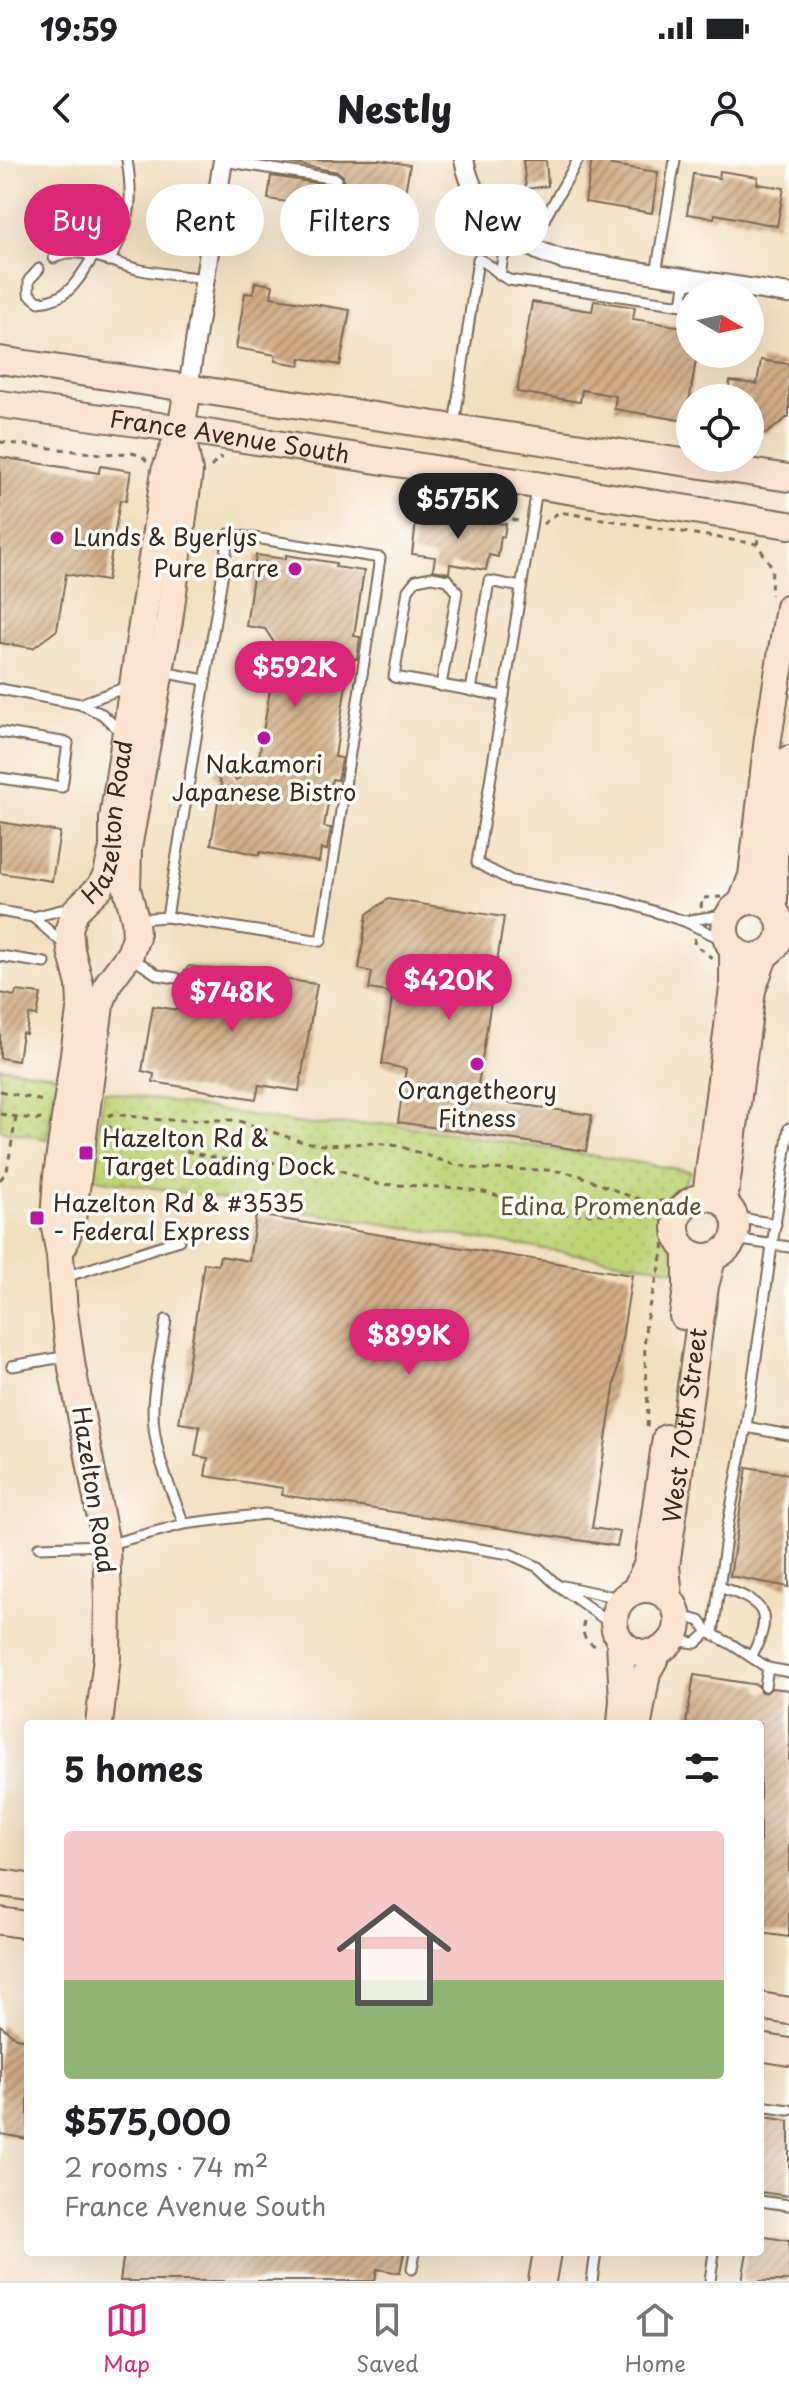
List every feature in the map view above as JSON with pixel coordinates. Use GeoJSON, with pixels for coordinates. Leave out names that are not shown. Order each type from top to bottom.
{"type":"FeatureCollection","features":[{"type":"Feature","properties":{"kind":"street"},"geometry":{"type":"LineString","coordinates":[[464,160],[471,184]]}},
{"type":"Feature","properties":{"kind":"street","name":"Hazelton Road"},"geometry":{"type":"LineString","coordinates":[[61,1267],[72,1220],[100,1005],[109,982],[124,962],[136,937],[127,889],[128,848],[148,669],[148,575],[165,471],[181,429],[222,162]]}},
{"type":"Feature","properties":{"kind":"street"},"geometry":{"type":"LineString","coordinates":[[549,256],[789,294]]}},
{"type":"Feature","properties":{"kind":"street","name":"France Avenue South"},"geometry":{"type":"LineString","coordinates":[[0,360],[789,478]]}},
{"type":"Feature","properties":{"kind":"street","name":"France Avenue South"},"geometry":{"type":"LineString","coordinates":[[0,404],[181,429],[789,525]]}},
{"type":"Feature","properties":{"kind":"street","name":"Hazelton Road"},"geometry":{"type":"LineString","coordinates":[[99,1720],[107,1657],[106,1545],[70,1356],[54,1221],[57,1176],[81,1004],[69,929],[75,911],[100,887],[111,861],[124,735],[169,621],[189,472],[181,429]]}},
{"type":"Feature","properties":{"kind":"street"},"geometry":{"type":"LineString","coordinates":[[687,1251],[695,1255],[722,1253],[717,1208],[733,988],[725,950],[725,933],[733,903],[752,876],[780,605]]}},
{"type":"Feature","properties":{"kind":"street"},"geometry":{"type":"LineString","coordinates":[[774,910],[774,855],[789,759]]}},
{"type":"Feature","properties":{"kind":"street"},"geometry":{"type":"LineString","coordinates":[[84,902],[99,897],[115,898],[123,901],[133,914]]}},
{"type":"Feature","properties":{"kind":"street"},"geometry":{"type":"LineString","coordinates":[[725,950],[749,957],[765,954],[773,949],[781,934],[779,917],[774,910],[759,901],[733,903]]}},
{"type":"Feature","properties":{"kind":"street"},"geometry":{"type":"LineString","coordinates":[[72,954],[81,965],[95,971],[111,972],[124,962]]}},
{"type":"Feature","properties":{"kind":"street"},"geometry":{"type":"LineString","coordinates":[[717,1208],[752,990],[765,954]]}},
{"type":"Feature","properties":{"kind":"street"},"geometry":{"type":"LineString","coordinates":[[668,1213],[688,1202],[717,1208]]}},
{"type":"Feature","properties":{"kind":"street","name":"West 70th Street"},"geometry":{"type":"LineString","coordinates":[[630,1594],[648,1563],[687,1289],[687,1251],[668,1213]]}},
{"type":"Feature","properties":{"kind":"street","name":"West 70th Street"},"geometry":{"type":"LineString","coordinates":[[639,1720],[647,1672],[670,1626],[666,1566],[705,1286],[713,1256]]}},
{"type":"Feature","properties":{"kind":"street"},"geometry":{"type":"LineString","coordinates":[[613,1640],[638,1653],[670,1626],[650,1589],[630,1594],[616,1610],[613,1640],[623,1687],[621,1720]]}},
{"type":"Feature","properties":{"kind":"street"},"geometry":{"type":"LineString","coordinates":[[0,1883],[24,1886]]}},
{"type":"Feature","properties":{"kind":"street"},"geometry":{"type":"LineString","coordinates":[[0,1921],[24,1924]]}},
{"type":"Feature","properties":{"kind":"street"},"geometry":{"type":"LineString","coordinates":[[764,2007],[789,2011]]}},
{"type":"Feature","properties":{"kind":"street"},"geometry":{"type":"LineString","coordinates":[[764,2048],[789,2052]]}},
{"type":"Feature","properties":{"kind":"street"},"geometry":{"type":"LineString","coordinates":[[542,2281],[546,2256]]}},
{"type":"Feature","properties":{"kind":"lane"},"geometry":{"type":"LineString","coordinates":[[109,261],[123,237],[133,196],[127,160]]}},
{"type":"Feature","properties":{"kind":"lane"},"geometry":{"type":"LineString","coordinates":[[549,205],[578,160]]}},
{"type":"Feature","properties":{"kind":"lane"},"geometry":{"type":"LineString","coordinates":[[656,274],[675,160]]}},
{"type":"Feature","properties":{"kind":"lane"},"geometry":{"type":"LineString","coordinates":[[222,162],[336,179]]}},
{"type":"Feature","properties":{"kind":"lane"},"geometry":{"type":"LineString","coordinates":[[54,258],[62,253],[93,257],[140,269],[205,279]]}},
{"type":"Feature","properties":{"kind":"lane"},"geometry":{"type":"LineString","coordinates":[[500,275],[504,256]]}},
{"type":"Feature","properties":{"kind":"lane"},"geometry":{"type":"LineString","coordinates":[[39,269],[29,280],[29,294],[39,302],[54,301],[69,293],[93,257]]}},
{"type":"Feature","properties":{"kind":"lane"},"geometry":{"type":"LineString","coordinates":[[454,428],[478,259],[489,263],[509,280],[682,305],[686,278]]}},
{"type":"Feature","properties":{"kind":"lane"},"geometry":{"type":"LineString","coordinates":[[538,485],[477,863],[512,881],[618,900],[698,923],[725,950]]}},
{"type":"Feature","properties":{"kind":"lane"},"geometry":{"type":"LineString","coordinates":[[133,914],[321,941],[380,558],[229,534],[167,917]]}},
{"type":"Feature","properties":{"kind":"lane"},"geometry":{"type":"LineString","coordinates":[[441,686],[457,592],[448,580],[432,577],[416,580],[408,590],[394,677],[441,686],[504,696]]}},
{"type":"Feature","properties":{"kind":"lane"},"geometry":{"type":"LineString","coordinates":[[471,691],[489,581],[521,587]]}},
{"type":"Feature","properties":{"kind":"lane"},"geometry":{"type":"LineString","coordinates":[[80,704],[121,689],[148,669],[205,680]]}},
{"type":"Feature","properties":{"kind":"lane"},"geometry":{"type":"LineString","coordinates":[[0,689],[80,704],[102,714],[124,735]]}},
{"type":"Feature","properties":{"kind":"lane"},"geometry":{"type":"LineString","coordinates":[[0,732],[68,743],[62,787],[0,778]]}},
{"type":"Feature","properties":{"kind":"lane"},"geometry":{"type":"LineString","coordinates":[[0,911],[33,917],[84,902]]}},
{"type":"Feature","properties":{"kind":"lane"},"geometry":{"type":"LineString","coordinates":[[698,923],[733,903]]}},
{"type":"Feature","properties":{"kind":"lane"},"geometry":{"type":"LineString","coordinates":[[33,917],[72,954]]}},
{"type":"Feature","properties":{"kind":"lane"},"geometry":{"type":"LineString","coordinates":[[0,956],[45,963]]}},
{"type":"Feature","properties":{"kind":"lane"},"geometry":{"type":"LineString","coordinates":[[124,962],[158,975],[176,978]]}},
{"type":"Feature","properties":{"kind":"lane"},"geometry":{"type":"LineString","coordinates":[[670,1626],[696,1643],[710,1633],[746,1427],[789,1128]]}},
{"type":"Feature","properties":{"kind":"lane"},"geometry":{"type":"LineString","coordinates":[[717,1208],[776,1224]]}},
{"type":"Feature","properties":{"kind":"lane"},"geometry":{"type":"LineString","coordinates":[[717,1208],[772,1246],[789,1247]]}},
{"type":"Feature","properties":{"kind":"lane"},"geometry":{"type":"LineString","coordinates":[[61,1267],[179,1240]]}},
{"type":"Feature","properties":{"kind":"lane"},"geometry":{"type":"LineString","coordinates":[[166,1320],[153,1407],[161,1464],[184,1524]]}},
{"type":"Feature","properties":{"kind":"lane"},"geometry":{"type":"LineString","coordinates":[[12,1366],[70,1356]]}},
{"type":"Feature","properties":{"kind":"lane"},"geometry":{"type":"LineString","coordinates":[[746,1427],[789,1435]]}},
{"type":"Feature","properties":{"kind":"lane"},"geometry":{"type":"LineString","coordinates":[[39,1547],[106,1545],[184,1524],[265,1514],[510,1554],[538,1567],[556,1584],[589,1606],[613,1640]]}},
{"type":"Feature","properties":{"kind":"lane"},"geometry":{"type":"LineString","coordinates":[[556,1584],[596,1594],[630,1594]]}},
{"type":"Feature","properties":{"kind":"lane"},"geometry":{"type":"LineString","coordinates":[[719,1587],[751,1599],[763,1615],[764,1634],[751,1657]]}},
{"type":"Feature","properties":{"kind":"lane"},"geometry":{"type":"LineString","coordinates":[[670,1626],[700,1621],[710,1633],[768,1668],[789,1672]]}},
{"type":"Feature","properties":{"kind":"lane"},"geometry":{"type":"LineString","coordinates":[[765,1686],[768,1668]]}},
{"type":"Feature","properties":{"kind":"lane"},"geometry":{"type":"LineString","coordinates":[[764,2107],[789,2110]]}},
{"type":"Feature","properties":{"kind":"lane"},"geometry":{"type":"LineString","coordinates":[[764,2202],[789,2205]]}},
{"type":"Feature","properties":{"kind":"lane"},"geometry":{"type":"LineString","coordinates":[[412,2269],[414,2256]]}},
{"type":"Feature","properties":{"kind":"lane"},"geometry":{"type":"LineString","coordinates":[[592,2281],[595,2256]]}},
{"type":"Feature","properties":{"kind":"lane"},"geometry":{"type":"LineString","coordinates":[[710,2281],[713,2256]]}},
{"type":"Feature","properties":{"kind":"path"},"geometry":{"type":"LineString","coordinates":[[0,442],[101,454],[132,453],[142,456],[147,462]]}},
{"type":"Feature","properties":{"kind":"path"},"geometry":{"type":"LineString","coordinates":[[208,471],[219,458],[227,459]]}},
{"type":"Feature","properties":{"kind":"path"},"geometry":{"type":"LineString","coordinates":[[422,488],[443,508],[521,521]]}},
{"type":"Feature","properties":{"kind":"path"},"geometry":{"type":"LineString","coordinates":[[543,524],[559,512],[757,544]]}},
{"type":"Feature","properties":{"kind":"path"},"geometry":{"type":"LineString","coordinates":[[758,537],[757,544],[772,567],[780,605]]}},
{"type":"Feature","properties":{"kind":"path"},"geometry":{"type":"LineString","coordinates":[[725,950],[694,944],[702,898],[723,897],[733,903]]}},
{"type":"Feature","properties":{"kind":"path"},"geometry":{"type":"LineString","coordinates":[[0,1091],[46,1100],[49,1108]]}},
{"type":"Feature","properties":{"kind":"path"},"geometry":{"type":"LineString","coordinates":[[0,1114],[37,1120],[52,1115]]}},
{"type":"Feature","properties":{"kind":"path"},"geometry":{"type":"LineString","coordinates":[[105,1117],[113,1114],[162,1120],[236,1120],[322,1145],[376,1143],[399,1146],[452,1164],[479,1169],[550,1170],[576,1174],[648,1201],[668,1213]]}},
{"type":"Feature","properties":{"kind":"path"},"geometry":{"type":"LineString","coordinates":[[0,1180],[7,1171],[16,1117]]}},
{"type":"Feature","properties":{"kind":"path"},"geometry":{"type":"LineString","coordinates":[[104,1125],[111,1130],[193,1153],[233,1161],[309,1164],[334,1168],[377,1184],[460,1188],[567,1214],[668,1213],[717,1208]]}},
{"type":"Feature","properties":{"kind":"path"},"geometry":{"type":"LineString","coordinates":[[646,1436],[645,1333],[668,1213]]}},
{"type":"Feature","properties":{"kind":"path"},"geometry":{"type":"LineString","coordinates":[[589,1606],[583,1624],[584,1637],[590,1645],[599,1647],[613,1640]]}},
{"type":"Feature","properties":{"kind":"green space"},"geometry":{"type":"Polygon","coordinates":[[[0,1067],[57,1075],[47,1139],[0,1130],[0,1067]]]}},
{"type":"Feature","properties":{"kind":"green space","name":"Edina Promenade"},"geometry":{"type":"Polygon","coordinates":[[[104,1091],[309,1125],[391,1124],[691,1171],[670,1219],[671,1241],[678,1270],[90,1178],[104,1091]]]}},
{"type":"Feature","properties":{"kind":"building"},"geometry":{"type":"Polygon","coordinates":[[[274,160],[380,160],[410,165],[407,184],[338,184],[343,181],[343,176],[338,172],[274,160]]]}},
{"type":"Feature","properties":{"kind":"building"},"geometry":{"type":"Polygon","coordinates":[[[523,160],[546,160],[548,184],[525,184],[523,160]]]}},
{"type":"Feature","properties":{"kind":"building"},"geometry":{"type":"Polygon","coordinates":[[[592,160],[611,160],[611,165],[658,172],[652,213],[585,202],[592,160]]]}},
{"type":"Feature","properties":{"kind":"building"},"geometry":{"type":"Polygon","coordinates":[[[720,171],[758,177],[757,184],[784,188],[777,226],[715,214],[714,218],[687,214],[693,174],[719,178],[720,171]]]}},
{"type":"Feature","properties":{"kind":"building"},"geometry":{"type":"Polygon","coordinates":[[[271,176],[322,184],[280,184],[280,201],[268,199],[271,176]]]}},
{"type":"Feature","properties":{"kind":"building"},"geometry":{"type":"Polygon","coordinates":[[[255,282],[273,285],[271,297],[350,310],[340,365],[301,358],[300,365],[275,361],[276,355],[236,348],[245,293],[253,294],[255,282]]]}},
{"type":"Feature","properties":{"kind":"building"},"geometry":{"type":"Polygon","coordinates":[[[594,301],[635,307],[633,319],[676,326],[676,368],[695,368],[692,384],[676,384],[676,419],[614,409],[616,396],[582,390],[580,402],[517,392],[532,302],[592,311],[594,301]]]}},
{"type":"Feature","properties":{"kind":"building"},"geometry":{"type":"Polygon","coordinates":[[[764,360],[789,364],[789,416],[766,434],[764,384],[757,384],[764,360]]]}},
{"type":"Feature","properties":{"kind":"building"},"geometry":{"type":"Polygon","coordinates":[[[730,381],[757,384],[729,384],[730,381]]]}},
{"type":"Feature","properties":{"kind":"building","name":"Lunds & Byerlys"},"geometry":{"type":"Polygon","coordinates":[[[0,457],[99,473],[100,466],[131,471],[126,501],[120,500],[107,581],[66,574],[57,630],[33,648],[0,643],[0,457]]]}},
{"type":"Feature","properties":{"kind":"building"},"geometry":{"type":"Polygon","coordinates":[[[462,512],[489,516],[488,522],[506,524],[498,557],[489,555],[486,570],[450,564],[449,573],[433,570],[435,557],[412,554],[417,515],[460,522],[462,512]]]}},
{"type":"Feature","properties":{"kind":"building"},"geometry":{"type":"Polygon","coordinates":[[[256,555],[286,559],[286,555],[364,571],[354,636],[360,637],[357,659],[350,658],[335,757],[342,758],[338,780],[332,779],[324,827],[331,828],[327,850],[321,849],[319,862],[260,852],[259,855],[211,844],[221,783],[214,773],[226,765],[236,781],[258,763],[277,647],[265,629],[246,626],[256,555]]]}},
{"type":"Feature","properties":{"kind":"building"},"geometry":{"type":"Polygon","coordinates":[[[0,822],[60,832],[52,881],[0,873],[0,822]]]}},
{"type":"Feature","properties":{"kind":"building"},"geometry":{"type":"Polygon","coordinates":[[[388,899],[504,917],[476,1098],[592,1115],[586,1151],[398,1122],[406,1069],[382,1064],[393,993],[369,989],[372,972],[359,969],[367,914],[388,899]]]}},
{"type":"Feature","properties":{"kind":"building"},"geometry":{"type":"Polygon","coordinates":[[[189,966],[317,984],[299,1091],[259,1085],[256,1099],[153,1082],[154,1074],[142,1071],[153,1006],[178,1010],[184,972],[189,966]]]}},
{"type":"Feature","properties":{"kind":"building"},"geometry":{"type":"Polygon","coordinates":[[[16,991],[41,994],[37,1016],[29,1015],[26,1034],[22,1033],[18,1061],[0,1058],[0,993],[15,996],[16,991]]]}},
{"type":"Feature","properties":{"kind":"building"},"geometry":{"type":"Polygon","coordinates":[[[256,1215],[632,1275],[592,1528],[620,1532],[617,1546],[282,1495],[283,1488],[205,1476],[208,1458],[195,1456],[200,1426],[179,1423],[204,1263],[218,1265],[220,1256],[249,1261],[256,1215]]]}},
{"type":"Feature","properties":{"kind":"building"},"geometry":{"type":"Polygon","coordinates":[[[747,1467],[789,1474],[789,1587],[730,1576],[747,1467]]]}},
{"type":"Feature","properties":{"kind":"building"},"geometry":{"type":"Polygon","coordinates":[[[694,1675],[758,1685],[760,1691],[765,1693],[772,1688],[789,1690],[789,1937],[764,1934],[764,1720],[687,1720],[694,1675]]]}},
{"type":"Feature","properties":{"kind":"building"},"geometry":{"type":"Polygon","coordinates":[[[0,2025],[16,2038],[24,2039],[24,2138],[0,2134],[0,2025]]]}},
{"type":"Feature","properties":{"kind":"building"},"geometry":{"type":"Polygon","coordinates":[[[764,2117],[789,2121],[789,2196],[764,2193],[764,2117]]]}},
{"type":"Feature","properties":{"kind":"building"},"geometry":{"type":"Polygon","coordinates":[[[764,2237],[789,2241],[789,2281],[742,2281],[746,2256],[764,2256],[764,2237]]]}},
{"type":"Feature","properties":{"kind":"building"},"geometry":{"type":"Polygon","coordinates":[[[123,2256],[403,2256],[400,2273],[377,2269],[375,2281],[120,2281],[123,2256]]]}},
{"type":"Feature","properties":{"kind":"place","name":"Lunds & Byerlys"},"geometry":{"type":"Point","coordinates":[57,538]}},
{"type":"Feature","properties":{"kind":"place","name":"Pure Barre"},"geometry":{"type":"Point","coordinates":[295,569]}},
{"type":"Feature","properties":{"kind":"place","name":"Nakamori Japanese Bistro"},"geometry":{"type":"Point","coordinates":[264,738]}},
{"type":"Feature","properties":{"kind":"place","name":"Orangetheory Fitness"},"geometry":{"type":"Point","coordinates":[477,1064]}},
{"type":"Feature","properties":{"kind":"place","name":"Hazelton Rd & Target Loading Dock"},"geometry":{"type":"Point","coordinates":[86,1153]}},
{"type":"Feature","properties":{"kind":"place","name":"Hazelton Rd & #3535 - Federal Express"},"geometry":{"type":"Point","coordinates":[37,1218]}}]}
